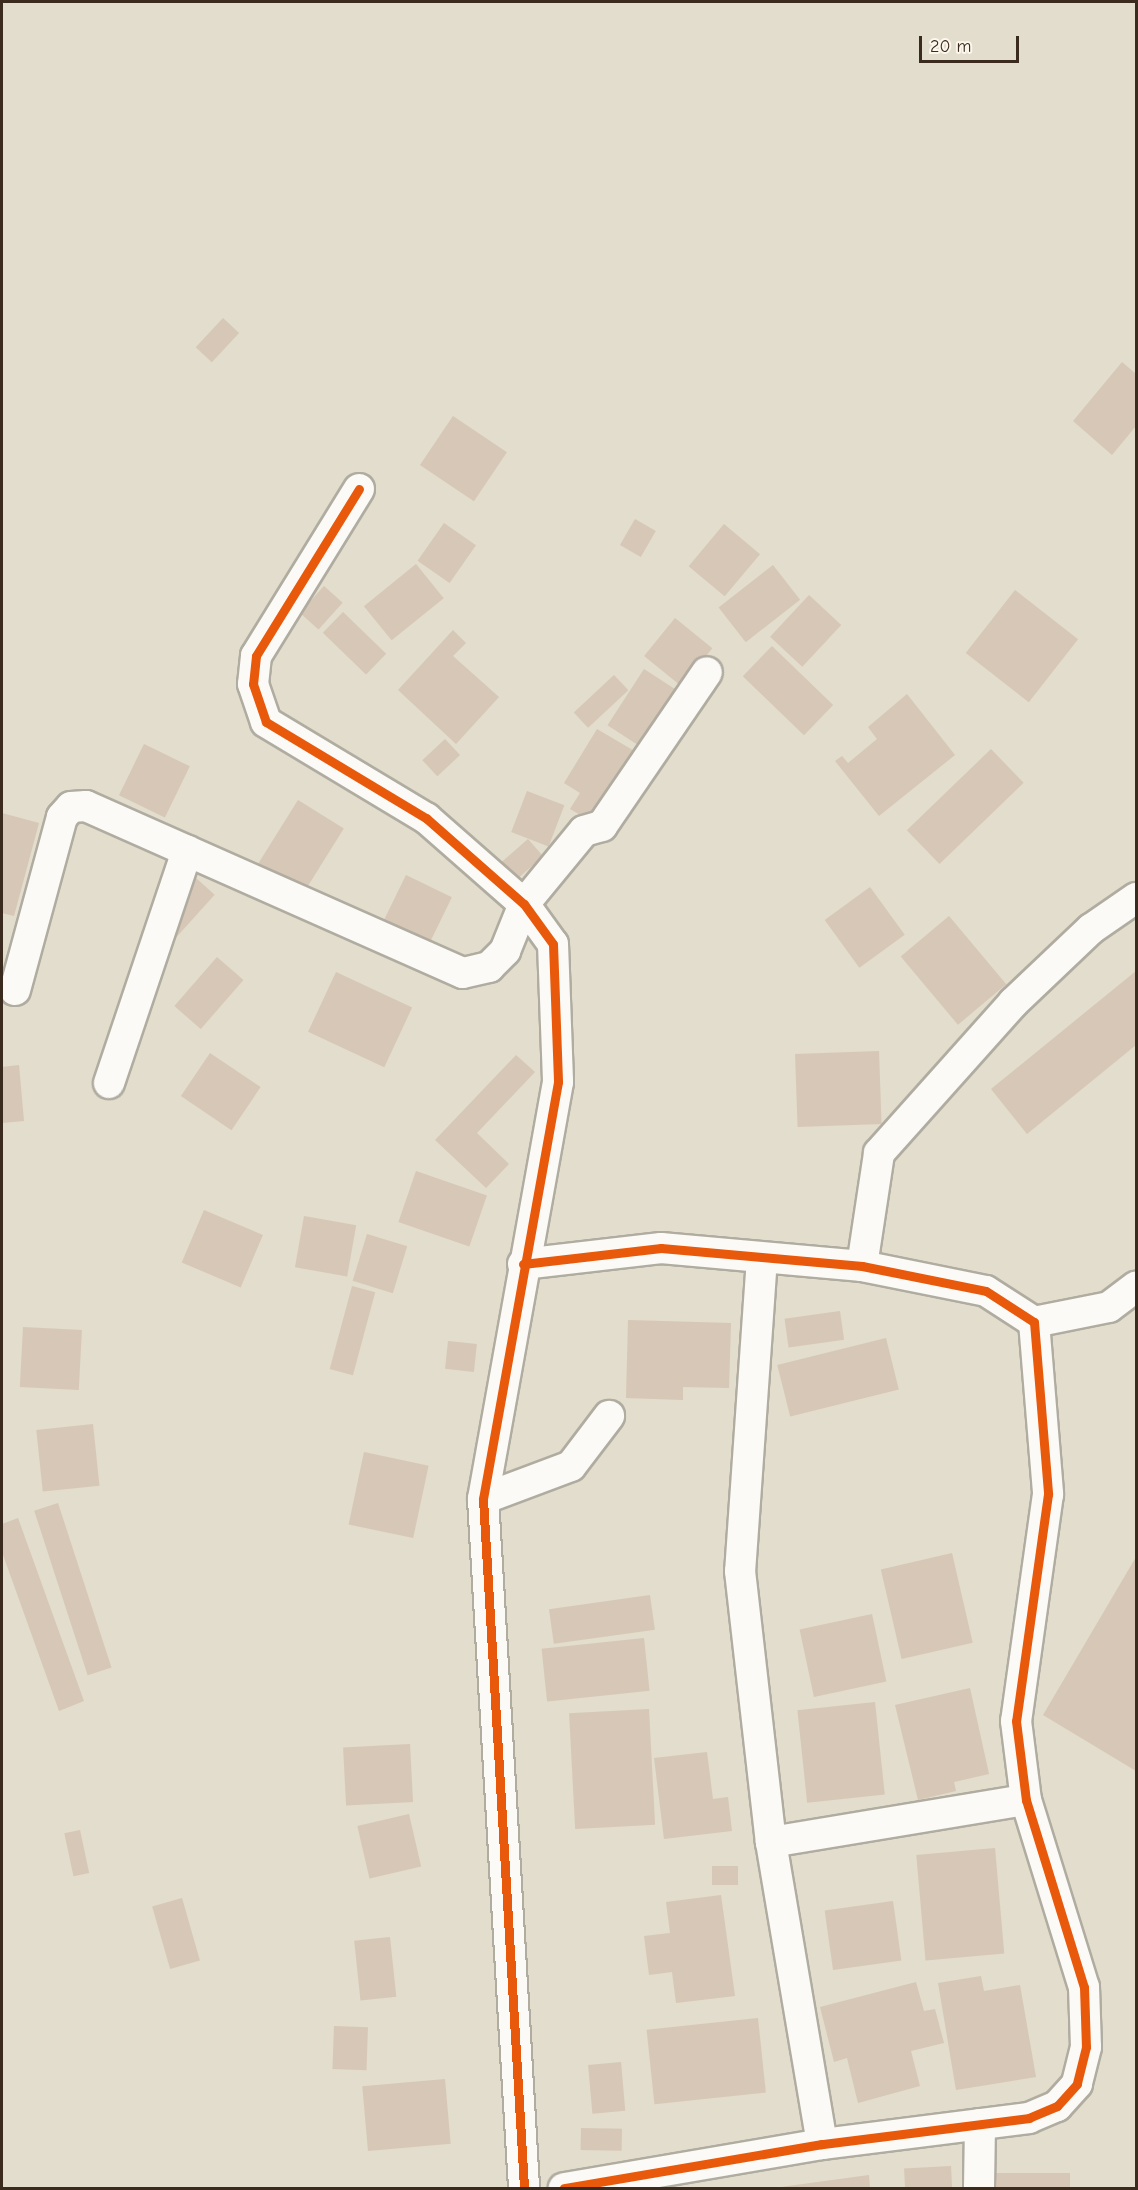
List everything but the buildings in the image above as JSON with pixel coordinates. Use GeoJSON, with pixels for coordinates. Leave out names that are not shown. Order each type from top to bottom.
{"type":"FeatureCollection","features":[{"type":"Feature","properties":{"kind":"street"},"geometry":{"type":"LineString","coordinates":[[359,489],[256,656],[253,684],[266,722],[426,818],[524,904],[553,944],[558,1082],[523,1264],[483,1499],[524,2188]]}},
{"type":"Feature","properties":{"kind":"street"},"geometry":{"type":"LineString","coordinates":[[15,990],[62,817],[71,807],[86,806],[463,973],[489,967],[505,951],[524,904],[584,831],[602,826],[707,672]]}},
{"type":"Feature","properties":{"kind":"street"},"geometry":{"type":"LineString","coordinates":[[109,1083],[187,851]]}},
{"type":"Feature","properties":{"kind":"street"},"geometry":{"type":"LineString","coordinates":[[862,1266],[879,1153],[1013,1003],[1091,929],[1137,898]]}},
{"type":"Feature","properties":{"kind":"street"},"geometry":{"type":"LineString","coordinates":[[523,1264],[661,1248],[862,1266],[986,1291],[1034,1322],[1109,1307],[1137,1287]]}},
{"type":"Feature","properties":{"kind":"street"},"geometry":{"type":"LineString","coordinates":[[762,1258],[740,1571],[771,1842],[822,2144]]}},
{"type":"Feature","properties":{"kind":"street"},"geometry":{"type":"LineString","coordinates":[[564,2188],[822,2144],[1029,2118],[1057,2106],[1077,2084],[1086,2047],[1084,1986],[1026,1800],[1016,1721],[1048,1494],[1034,1322]]}},
{"type":"Feature","properties":{"kind":"street"},"geometry":{"type":"LineString","coordinates":[[483,1499],[571,1466],[609,1416]]}},
{"type":"Feature","properties":{"kind":"street"},"geometry":{"type":"LineString","coordinates":[[771,1842],[1026,1800]]}},
{"type":"Feature","properties":{"kind":"street"},"geometry":{"type":"LineString","coordinates":[[979,2188],[980,2124]]}},
{"type":"Feature","properties":{"kind":"cycle path"},"geometry":{"type":"LineString","coordinates":[[359,489],[256,656],[253,684],[266,722],[426,818],[524,904],[553,944],[558,1082],[483,1499],[524,2188]]}},
{"type":"Feature","properties":{"kind":"cycle path"},"geometry":{"type":"LineString","coordinates":[[523,1264],[661,1248],[862,1266],[986,1291],[1034,1322],[1048,1494],[1016,1721],[1026,1800],[1084,1987],[1086,2047],[1077,2084],[1057,2106],[1029,2118],[822,2144],[564,2188]]}}]}
